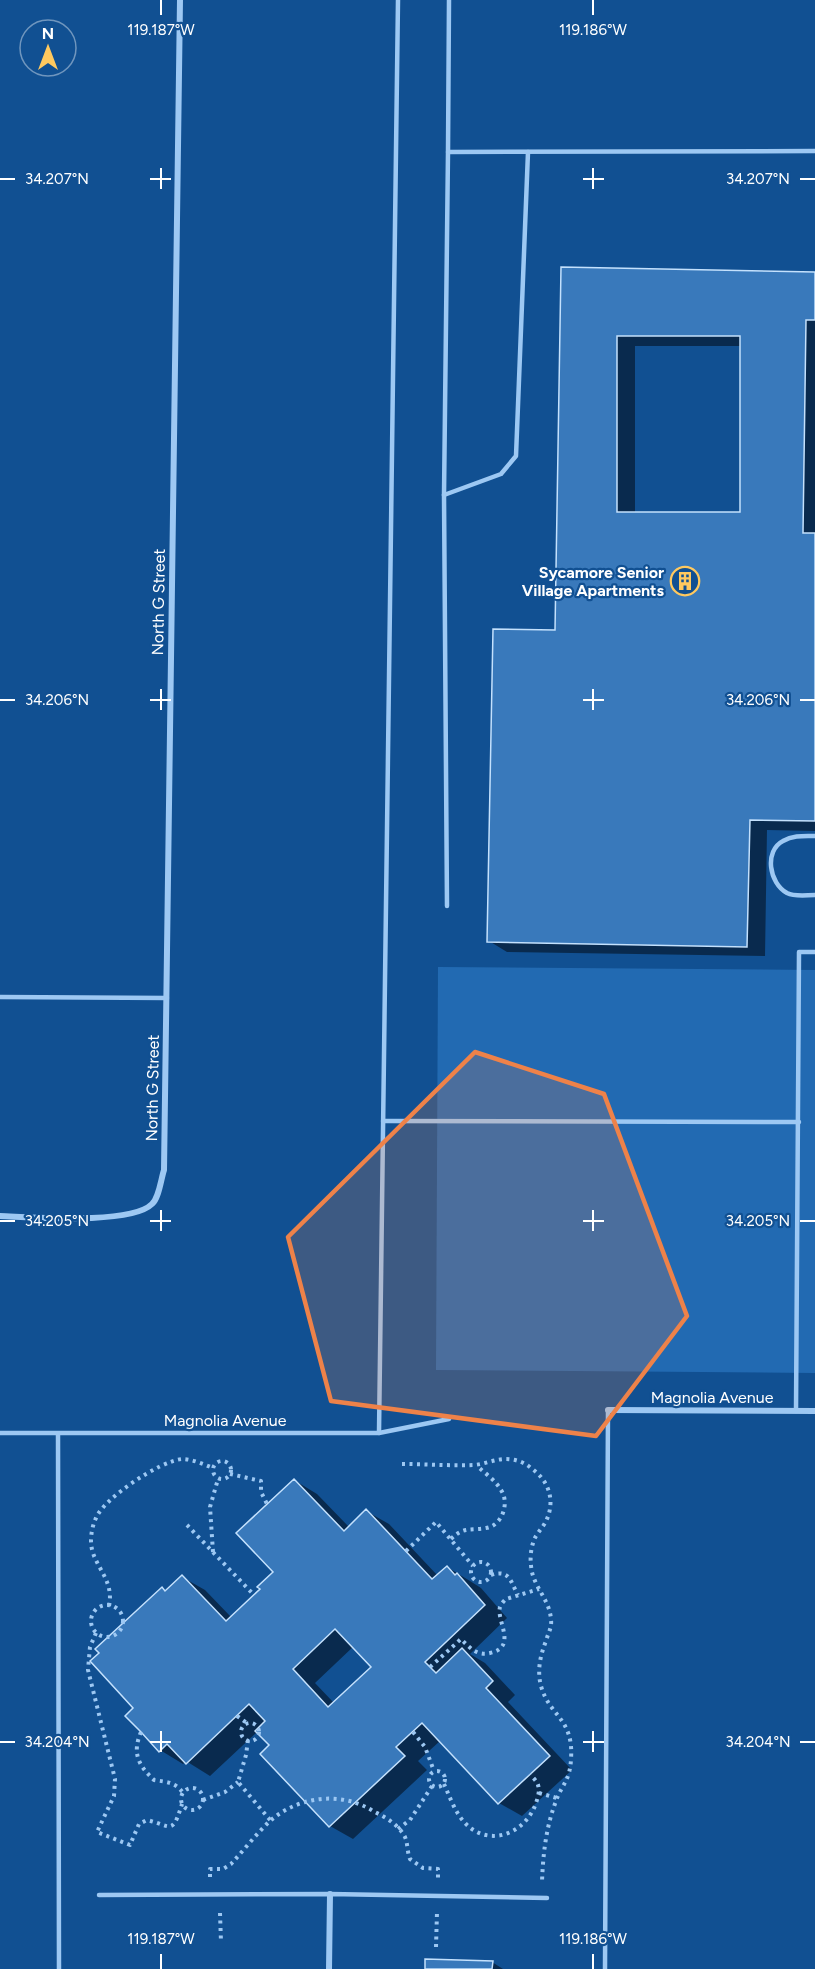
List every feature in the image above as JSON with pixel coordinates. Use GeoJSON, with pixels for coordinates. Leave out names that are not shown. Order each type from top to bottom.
{"type":"FeatureCollection","features":[{"type":"Feature","properties":{"kind":"street","name":"North G Street"},"geometry":{"type":"LineString","coordinates":[[0,1216],[96,1218],[120,1216],[146,1209],[154,1203],[164,1170],[180,0]]}},
{"type":"Feature","properties":{"kind":"street","name":"Magnolia Avenue"},"geometry":{"type":"LineString","coordinates":[[608,1410],[815,1411]]}},
{"type":"Feature","properties":{"kind":"street"},"geometry":{"type":"LineString","coordinates":[[329,1969],[330,1894]]}},
{"type":"Feature","properties":{"kind":"lane"},"geometry":{"type":"LineString","coordinates":[[379,1433],[398,0]]}},
{"type":"Feature","properties":{"kind":"lane"},"geometry":{"type":"LineString","coordinates":[[447,906],[444,495],[449,0]]}},
{"type":"Feature","properties":{"kind":"lane"},"geometry":{"type":"LineString","coordinates":[[448,152],[815,151]]}},
{"type":"Feature","properties":{"kind":"lane"},"geometry":{"type":"LineString","coordinates":[[444,495],[501,474],[516,456],[522,363],[528,152]]}},
{"type":"Feature","properties":{"kind":"lane"},"geometry":{"type":"LineString","coordinates":[[815,836],[792,836],[781,841],[774,848],[771,856],[772,873],[778,885],[795,896],[815,895]]}},
{"type":"Feature","properties":{"kind":"lane"},"geometry":{"type":"LineString","coordinates":[[796,1411],[799,952],[815,952]]}},
{"type":"Feature","properties":{"kind":"lane"},"geometry":{"type":"LineString","coordinates":[[0,997],[166,998]]}},
{"type":"Feature","properties":{"kind":"lane"},"geometry":{"type":"LineString","coordinates":[[383,1121],[799,1122]]}},
{"type":"Feature","properties":{"kind":"lane"},"geometry":{"type":"LineString","coordinates":[[605,1969],[608,1410]]}},
{"type":"Feature","properties":{"kind":"lane","name":"Magnolia Avenue"},"geometry":{"type":"LineString","coordinates":[[0,1433],[379,1433],[449,1419]]}},
{"type":"Feature","properties":{"kind":"lane"},"geometry":{"type":"LineString","coordinates":[[58,1434],[59,1969]]}},
{"type":"Feature","properties":{"kind":"lane"},"geometry":{"type":"LineString","coordinates":[[99,1895],[330,1894],[545,1898]]}},
{"type":"Feature","properties":{"kind":"path"},"geometry":{"type":"LineString","coordinates":[[109,1606],[111,1595],[109,1586],[92,1548],[93,1527],[100,1511],[135,1480],[158,1467],[183,1459],[213,1468]]}},
{"type":"Feature","properties":{"kind":"path"},"geometry":{"type":"LineString","coordinates":[[402,1464],[477,1465],[505,1459],[518,1461],[530,1467],[548,1486],[551,1499],[549,1510],[533,1542],[531,1554],[534,1581],[550,1607],[551,1619],[551,1630],[539,1665],[542,1688],[566,1724],[571,1741],[571,1761],[568,1780],[556,1798],[548,1825],[545,1843],[545,1898]]}},
{"type":"Feature","properties":{"kind":"path"},"geometry":{"type":"LineString","coordinates":[[225,1461],[229,1465],[230,1474],[224,1479],[218,1479],[212,1473],[213,1468],[216,1463],[225,1461]]}},
{"type":"Feature","properties":{"kind":"path"},"geometry":{"type":"LineString","coordinates":[[451,1539],[459,1531],[493,1526],[499,1522],[504,1509],[500,1488],[477,1465]]}},
{"type":"Feature","properties":{"kind":"path"},"geometry":{"type":"LineString","coordinates":[[230,1474],[261,1481],[261,1492],[267,1503]]}},
{"type":"Feature","properties":{"kind":"path"},"geometry":{"type":"LineString","coordinates":[[213,1552],[210,1507],[218,1479]]}},
{"type":"Feature","properties":{"kind":"path"},"geometry":{"type":"LineString","coordinates":[[406,1551],[436,1522],[473,1566],[472,1575],[477,1580],[486,1580],[491,1575],[505,1573],[519,1595]]}},
{"type":"Feature","properties":{"kind":"path"},"geometry":{"type":"LineString","coordinates":[[187,1525],[254,1595]]}},
{"type":"Feature","properties":{"kind":"path"},"geometry":{"type":"LineString","coordinates":[[473,1566],[479,1562],[485,1562],[491,1569],[491,1575]]}},
{"type":"Feature","properties":{"kind":"path"},"geometry":{"type":"LineString","coordinates":[[430,1667],[461,1640],[478,1653],[486,1654],[498,1650],[502,1647],[505,1635],[500,1608],[506,1599],[539,1589]]}},
{"type":"Feature","properties":{"kind":"path"},"geometry":{"type":"LineString","coordinates":[[109,1606],[119,1610],[124,1620],[121,1631],[112,1637],[96,1633],[92,1624],[93,1614],[99,1607],[109,1606]]}},
{"type":"Feature","properties":{"kind":"path"},"geometry":{"type":"LineString","coordinates":[[96,1633],[88,1659],[88,1670],[115,1779],[114,1796],[97,1832],[130,1845],[139,1824],[147,1820],[166,1827],[172,1826],[177,1821],[182,1804],[183,1793],[179,1786],[154,1780],[138,1760],[135,1745],[141,1732]]}},
{"type":"Feature","properties":{"kind":"path"},"geometry":{"type":"LineString","coordinates":[[237,1716],[247,1723]]}},
{"type":"Feature","properties":{"kind":"path"},"geometry":{"type":"LineString","coordinates":[[253,1723],[258,1730],[256,1738],[248,1740],[243,1737],[242,1726],[253,1723]]}},
{"type":"Feature","properties":{"kind":"path"},"geometry":{"type":"LineString","coordinates":[[413,1732],[425,1747],[434,1771]]}},
{"type":"Feature","properties":{"kind":"path"},"geometry":{"type":"LineString","coordinates":[[203,1800],[225,1792],[238,1782],[248,1740]]}},
{"type":"Feature","properties":{"kind":"path"},"geometry":{"type":"LineString","coordinates":[[434,1771],[441,1772],[458,1815],[467,1826],[481,1834],[498,1837],[509,1833],[532,1814],[539,1793],[538,1783],[530,1774]]}},
{"type":"Feature","properties":{"kind":"path"},"geometry":{"type":"LineString","coordinates":[[432,1786],[428,1779],[434,1771]]}},
{"type":"Feature","properties":{"kind":"path"},"geometry":{"type":"LineString","coordinates":[[238,1782],[271,1821]]}},
{"type":"Feature","properties":{"kind":"path"},"geometry":{"type":"LineString","coordinates":[[432,1786],[439,1787],[444,1784]]}},
{"type":"Feature","properties":{"kind":"path"},"geometry":{"type":"LineString","coordinates":[[398,1829],[410,1820],[432,1786]]}},
{"type":"Feature","properties":{"kind":"path"},"geometry":{"type":"LineString","coordinates":[[182,1804],[187,1809],[194,1810],[203,1800],[196,1788],[188,1788],[183,1793]]}},
{"type":"Feature","properties":{"kind":"path"},"geometry":{"type":"LineString","coordinates":[[539,1793],[556,1798]]}},
{"type":"Feature","properties":{"kind":"path"},"geometry":{"type":"LineString","coordinates":[[210,1869],[223,1869],[231,1864],[271,1821],[290,1807],[310,1800],[331,1798],[349,1800],[366,1806],[391,1821],[405,1839],[409,1856],[413,1862],[423,1868],[438,1869]]}},
{"type":"Feature","properties":{"kind":"highlighted area"},"geometry":{"type":"Polygon","coordinates":[[[475,1052],[604,1094],[687,1316],[596,1436],[331,1401],[288,1237],[475,1052]]]}},
{"type":"Feature","properties":{"kind":"shaded area"},"geometry":{"type":"Polygon","coordinates":[[[438,967],[815,970],[815,1373],[436,1370],[438,967]]]}},
{"type":"Feature","properties":{"kind":"building","name":"Sycamore Senior Village Apartments"},"geometry":{"type":"Polygon","coordinates":[[[561,267],[815,272],[815,320],[806,320],[803,533],[815,533],[815,821],[750,820],[747,947],[487,942],[493,629],[555,630],[561,267]],[[617,336],[617,512],[740,512],[740,336],[617,336]]]}},
{"type":"Feature","properties":{"kind":"building"},"geometry":{"type":"Polygon","coordinates":[[[294,1479],[344,1531],[366,1509],[432,1579],[447,1566],[455,1575],[457,1573],[485,1605],[425,1662],[436,1673],[462,1648],[493,1681],[486,1688],[550,1756],[498,1804],[422,1723],[396,1747],[405,1756],[329,1827],[260,1754],[269,1745],[255,1731],[265,1721],[249,1704],[186,1764],[167,1744],[159,1752],[125,1716],[133,1708],[90,1661],[99,1653],[95,1649],[162,1587],[165,1591],[182,1575],[226,1621],[260,1589],[257,1587],[273,1572],[236,1533],[294,1479]],[[335,1629],[293,1669],[328,1707],[371,1667],[335,1629]]]}},
{"type":"Feature","properties":{"kind":"building"},"geometry":{"type":"Polygon","coordinates":[[[425,1959],[493,1961],[492,1969],[425,1969],[425,1959]]]}},
{"type":"Feature","properties":{"kind":"place","name":"Sycamore Senior Village Apartments"},"geometry":{"type":"Point","coordinates":[685,581]}}]}
